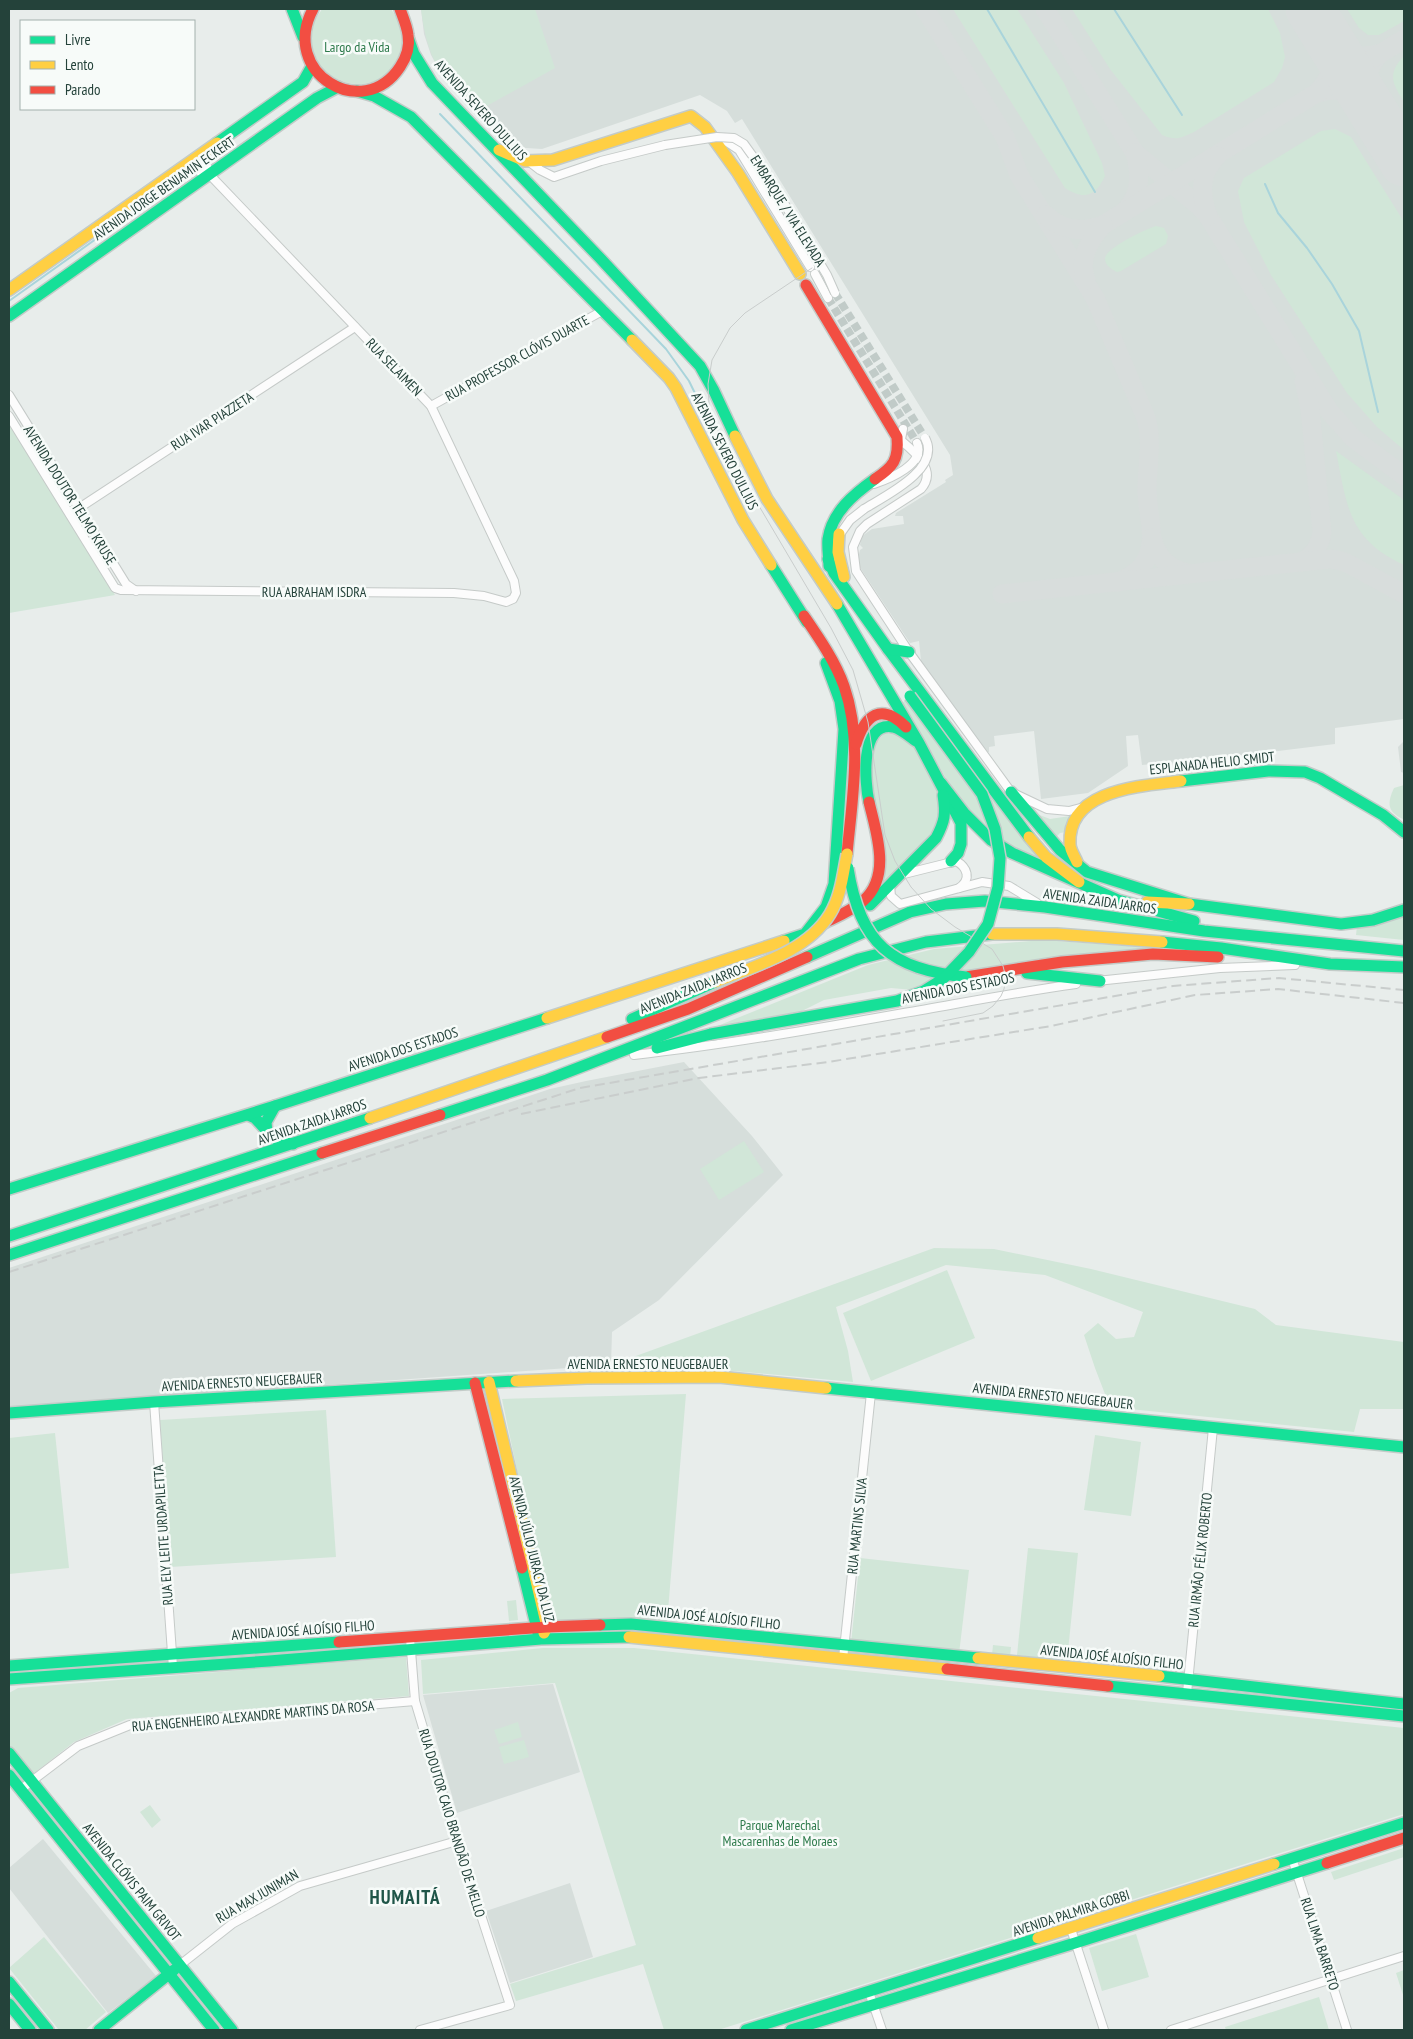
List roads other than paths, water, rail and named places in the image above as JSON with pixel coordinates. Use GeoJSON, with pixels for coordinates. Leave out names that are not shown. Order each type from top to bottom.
{"type":"FeatureCollection","features":[{"type":"Feature","properties":{"kind":"main road"},"geometry":{"type":"LineString","coordinates":[[292,9],[312,66],[321,77],[338,88],[357,91],[374,88],[390,80],[404,62],[409,40],[404,12]]}},
{"type":"Feature","properties":{"kind":"main road"},"geometry":{"type":"LineString","coordinates":[[304,40],[305,28],[313,9]]}},
{"type":"Feature","properties":{"kind":"main road","name":"AVENIDA SEVERO DULLIUS"},"geometry":{"type":"LineString","coordinates":[[409,40],[414,54],[432,83],[599,257],[700,366],[768,499],[800,551],[838,604]]}},
{"type":"Feature","properties":{"kind":"main road","name":"AVENIDA JORGE BENJAMIN ECKERT"},"geometry":{"type":"LineString","coordinates":[[9,290],[303,82],[312,66]]}},
{"type":"Feature","properties":{"kind":"main road","name":"AVENIDA JORGE BENJAMIN ECKERT"},"geometry":{"type":"LineString","coordinates":[[9,316],[317,98],[338,88]]}},
{"type":"Feature","properties":{"kind":"main road","name":"AVENIDA SEVERO DULLIUS"},"geometry":{"type":"LineString","coordinates":[[357,91],[382,99],[411,117],[655,363],[676,388],[743,520],[804,616],[831,675],[840,701],[844,729],[834,884],[826,907],[805,934]]}},
{"type":"Feature","properties":{"kind":"main road"},"geometry":{"type":"LineString","coordinates":[[480,134],[500,150],[521,161],[531,163],[553,160],[690,116],[705,127],[738,173],[800,274]]}},
{"type":"Feature","properties":{"kind":"main road"},"geometry":{"type":"LineString","coordinates":[[806,285],[900,439],[895,460],[888,470],[853,496],[839,512],[832,525],[828,539],[828,559],[838,604],[942,783],[961,823],[964,833],[957,855],[951,860]]}},
{"type":"Feature","properties":{"kind":"main road"},"geometry":{"type":"LineString","coordinates":[[839,534],[838,552],[840,563],[855,604]]}},
{"type":"Feature","properties":{"kind":"main road"},"geometry":{"type":"LineString","coordinates":[[828,559],[834,573],[855,604],[1015,820],[1046,856],[1079,882]]}},
{"type":"Feature","properties":{"kind":"main road"},"geometry":{"type":"LineString","coordinates":[[9,1255],[547,1080],[690,1038],[897,1001],[924,991],[944,979],[969,952],[988,924],[998,888],[1000,858],[995,828],[982,794],[873,645],[838,604]]}},
{"type":"Feature","properties":{"kind":"main road"},"geometry":{"type":"LineString","coordinates":[[551,1057],[786,951],[824,925],[842,883],[847,854],[854,748],[850,712],[844,688],[834,663],[804,616]]}},
{"type":"Feature","properties":{"kind":"main road"},"geometry":{"type":"LineString","coordinates":[[888,649],[909,652]]}},
{"type":"Feature","properties":{"kind":"main road"},"geometry":{"type":"LineString","coordinates":[[854,748],[864,723],[874,716],[886,714],[898,718],[920,744]]}},
{"type":"Feature","properties":{"kind":"main road"},"geometry":{"type":"LineString","coordinates":[[805,934],[863,901],[874,886],[880,870],[879,847],[866,785],[866,759],[870,740],[875,734],[889,728],[896,729],[920,744]]}},
{"type":"Feature","properties":{"kind":"main road","name":"ESPLANADA HELIO SMIDT"},"geometry":{"type":"LineString","coordinates":[[1084,807],[1099,798],[1132,788],[1225,775],[1285,770],[1305,772],[1320,778],[1383,815],[1404,832]]}},
{"type":"Feature","properties":{"kind":"main road"},"geometry":{"type":"LineString","coordinates":[[942,783],[966,814],[991,840],[1012,854],[1118,900],[1241,935]]}},
{"type":"Feature","properties":{"kind":"main road"},"geometry":{"type":"LineString","coordinates":[[805,934],[836,925],[868,907],[936,838],[943,824],[946,812],[942,783]]}},
{"type":"Feature","properties":{"kind":"main road"},"geometry":{"type":"LineString","coordinates":[[1010,792],[1060,850],[1087,872],[1189,904]]}},
{"type":"Feature","properties":{"kind":"main road"},"geometry":{"type":"LineString","coordinates":[[1084,807],[1074,820],[1070,844],[1076,861],[1087,872]]}},
{"type":"Feature","properties":{"kind":"main road"},"geometry":{"type":"LineString","coordinates":[[847,854],[850,887],[855,903],[878,943],[891,954],[917,968],[935,973],[966,977],[1062,962],[1153,954],[1404,967]]}},
{"type":"Feature","properties":{"kind":"main road"},"geometry":{"type":"LineString","coordinates":[[1118,900],[1189,904],[1341,924],[1373,920],[1404,910]]}},
{"type":"Feature","properties":{"kind":"main road","name":"AVENIDA ZAIDA JARROS"},"geometry":{"type":"LineString","coordinates":[[9,1236],[294,1144],[688,1009],[910,912],[946,904],[985,901],[1045,907],[1204,931],[1404,951]]}},
{"type":"Feature","properties":{"kind":"main road","name":"AVENIDA DOS ESTADOS"},"geometry":{"type":"LineString","coordinates":[[9,1189],[71,1168],[248,1115],[805,934]]}},
{"type":"Feature","properties":{"kind":"main road"},"geometry":{"type":"LineString","coordinates":[[547,1080],[859,959],[926,942],[985,934],[1057,934],[1129,938],[1221,948],[1330,964]]}},
{"type":"Feature","properties":{"kind":"main road"},"geometry":{"type":"LineString","coordinates":[[1006,971],[1100,981]]}},
{"type":"Feature","properties":{"kind":"main road"},"geometry":{"type":"LineString","coordinates":[[266,1130],[270,1113],[275,1106]]}},
{"type":"Feature","properties":{"kind":"main road"},"geometry":{"type":"LineString","coordinates":[[248,1115],[255,1118],[274,1141],[294,1144]]}},
{"type":"Feature","properties":{"kind":"main road","name":"AVENIDA ERNESTO NEUGEBAUER"},"geometry":{"type":"LineString","coordinates":[[9,1413],[154,1402],[489,1382],[719,1376],[1213,1428],[1404,1446]]}},
{"type":"Feature","properties":{"kind":"main road","name":"AVENIDA JÚLIO JURACY DA LUZ"},"geometry":{"type":"LineString","coordinates":[[489,1382],[548,1626],[541,1639]]}},
{"type":"Feature","properties":{"kind":"main road","name":"AVENIDA JÚLIO JURACY DA LUZ"},"geometry":{"type":"LineString","coordinates":[[475,1383],[535,1628],[541,1639]]}},
{"type":"Feature","properties":{"kind":"main road","name":"AVENIDA JOSÉ ALOÍSIO FILHO"},"geometry":{"type":"LineString","coordinates":[[9,1666],[410,1638],[548,1626],[632,1624],[1188,1679],[1404,1704]]}},
{"type":"Feature","properties":{"kind":"main road","name":"AVENIDA JOSÉ ALOÍSIO FILHO"},"geometry":{"type":"LineString","coordinates":[[9,1679],[411,1651],[541,1639],[635,1636],[1404,1716]]}},
{"type":"Feature","properties":{"kind":"main road","name":"AVENIDA CLÓVIS PAIM GRIVOT"},"geometry":{"type":"LineString","coordinates":[[9,1753],[232,2030]]}},
{"type":"Feature","properties":{"kind":"main road","name":"AVENIDA CLÓVIS PAIM GRIVOT"},"geometry":{"type":"LineString","coordinates":[[9,1776],[214,2030]]}},
{"type":"Feature","properties":{"kind":"main road","name":"AVENIDA PALMIRA GOBBI"},"geometry":{"type":"LineString","coordinates":[[746,2030],[1404,1823]]}},
{"type":"Feature","properties":{"kind":"main road"},"geometry":{"type":"LineString","coordinates":[[791,2030],[1075,1943],[1404,1838]]}},
{"type":"Feature","properties":{"kind":"main road","name":"RUA MAX JUNIMAN"},"geometry":{"type":"LineString","coordinates":[[99,2030],[180,1965]]}},
{"type":"Feature","properties":{"kind":"main road"},"geometry":{"type":"LineString","coordinates":[[9,1982],[48,2030]]}},
{"type":"Feature","properties":{"kind":"main road"},"geometry":{"type":"LineString","coordinates":[[9,2004],[30,2030]]}},
{"type":"Feature","properties":{"kind":"street","name":"EMBARQUE / VIA ELEVADA"},"geometry":{"type":"LineString","coordinates":[[531,163],[554,177],[601,161],[666,145],[717,137],[734,138],[744,144],[772,183],[828,276],[835,293]]}},
{"type":"Feature","properties":{"kind":"street"},"geometry":{"type":"LineString","coordinates":[[724,140],[739,150],[828,298]]}},
{"type":"Feature","properties":{"kind":"street","name":"RUA SELAIMEN"},"geometry":{"type":"LineString","coordinates":[[196,158],[200,172],[209,174],[431,406],[514,581],[516,593],[513,599]]}},
{"type":"Feature","properties":{"kind":"street","name":"RUA PROFESSOR CLÓVIS DUARTE"},"geometry":{"type":"LineString","coordinates":[[431,406],[604,310]]}},
{"type":"Feature","properties":{"kind":"street","name":"RUA IVAR PIAZZETA"},"geometry":{"type":"LineString","coordinates":[[70,514],[355,327]]}},
{"type":"Feature","properties":{"kind":"street","name":"AVENIDA DOUTOR TELMO KRUSE"},"geometry":{"type":"LineString","coordinates":[[9,395],[126,584],[136,591]]}},
{"type":"Feature","properties":{"kind":"street","name":"AVENIDA DOUTOR TELMO KRUSE"},"geometry":{"type":"LineString","coordinates":[[9,416],[115,588]]}},
{"type":"Feature","properties":{"kind":"street"},"geometry":{"type":"LineString","coordinates":[[828,559],[839,534],[850,520],[909,480],[923,466],[928,457],[929,447],[925,438]]}},
{"type":"Feature","properties":{"kind":"street"},"geometry":{"type":"LineString","coordinates":[[900,439],[918,456],[927,468],[928,477],[926,484],[866,524],[860,531],[853,548],[856,571],[909,652],[1010,792],[1047,809],[1069,811],[1084,807]]}},
{"type":"Feature","properties":{"kind":"street"},"geometry":{"type":"LineString","coordinates":[[867,487],[896,475],[908,466],[918,456],[919,448],[917,443]]}},
{"type":"Feature","properties":{"kind":"street","name":"RUA ABRAHAM ISDRA"},"geometry":{"type":"LineString","coordinates":[[115,588],[136,591],[454,593],[484,596],[506,602],[513,599]]}},
{"type":"Feature","properties":{"kind":"street"},"geometry":{"type":"LineString","coordinates":[[959,888],[965,882],[966,870],[960,863],[951,860],[894,879],[891,896],[900,904],[982,882],[994,882],[1009,886],[1045,907]]}},
{"type":"Feature","properties":{"kind":"street","name":"AVENIDA DOS ESTADOS"},"geometry":{"type":"LineString","coordinates":[[634,1055],[695,1048],[906,1013],[1016,992],[1100,981],[1220,968],[1330,964]]}},
{"type":"Feature","properties":{"kind":"street","name":"RUA MARTINS SILVA"},"geometry":{"type":"LineString","coordinates":[[843,1659],[871,1393]]}},
{"type":"Feature","properties":{"kind":"street","name":"RUA ELY LEITE URDAPILETTA"},"geometry":{"type":"LineString","coordinates":[[154,1402],[173,1667]]}},
{"type":"Feature","properties":{"kind":"street","name":"RUA IRMÃO FÉLIX ROBERTO"},"geometry":{"type":"LineString","coordinates":[[1187,1693],[1213,1428]]}},
{"type":"Feature","properties":{"kind":"street","name":"RUA DOUTOR CAIO BRANDÃO DE MELLO"},"geometry":{"type":"LineString","coordinates":[[410,1638],[415,1701],[457,1841],[510,2005],[420,2030]]}},
{"type":"Feature","properties":{"kind":"street","name":"RUA ENGENHEIRO ALEXANDRE MARTINS DA ROSA"},"geometry":{"type":"LineString","coordinates":[[20,1790],[78,1746],[130,1725],[415,1701]]}},
{"type":"Feature","properties":{"kind":"street","name":"RUA MAX JUNIMAN"},"geometry":{"type":"LineString","coordinates":[[180,1965],[232,1924],[300,1886],[457,1841]]}},
{"type":"Feature","properties":{"kind":"street","name":"RUA LIMA BARRETO"},"geometry":{"type":"LineString","coordinates":[[1292,1858],[1347,2030]]}},
{"type":"Feature","properties":{"kind":"street"},"geometry":{"type":"LineString","coordinates":[[1070,1929],[1104,2030]]}},
{"type":"Feature","properties":{"kind":"street"},"geometry":{"type":"LineString","coordinates":[[1171,2030],[1404,1956]]}},
{"type":"Feature","properties":{"kind":"street"},"geometry":{"type":"LineString","coordinates":[[869,1992],[882,2030]]}},
{"type":"Feature","properties":{"kind":"waterway"},"geometry":{"type":"LineString","coordinates":[[987,9],[1095,192]]}},
{"type":"Feature","properties":{"kind":"waterway"},"geometry":{"type":"LineString","coordinates":[[1114,9],[1182,115]]}},
{"type":"Feature","properties":{"kind":"waterway"},"geometry":{"type":"LineString","coordinates":[[440,114],[666,349],[689,381],[707,418]]}},
{"type":"Feature","properties":{"kind":"waterway"},"geometry":{"type":"LineString","coordinates":[[9,301],[187,174]]}},
{"type":"Feature","properties":{"kind":"waterway"},"geometry":{"type":"LineString","coordinates":[[1265,184],[1278,213],[1307,248],[1332,284],[1359,331],[1378,412]]}},
{"type":"Feature","properties":{"kind":"tunnel"},"geometry":{"type":"LineString","coordinates":[[835,293],[925,438]]}},
{"type":"Feature","properties":{"kind":"tunnel"},"geometry":{"type":"LineString","coordinates":[[828,298],[917,443]]}},
{"type":"Feature","properties":{"kind":"tram line"},"geometry":{"type":"LineString","coordinates":[[812,268],[745,313],[730,328],[712,360],[708,384],[709,404],[712,417],[726,450],[831,628],[853,670],[868,722],[885,835],[895,861],[911,887],[931,909],[955,927],[992,949],[1003,966],[1006,978],[1004,989],[993,1006],[983,1013],[943,1021]]}},
{"type":"Feature","properties":{"kind":"railway"},"geometry":{"type":"LineString","coordinates":[[9,1272],[580,1088],[1173,986],[1279,978],[1404,990]]}},
{"type":"Feature","properties":{"kind":"railway"},"geometry":{"type":"LineString","coordinates":[[521,1114],[699,1078],[828,1062],[1051,1026],[1195,995],[1278,989],[1404,1003]]}},
{"type":"Feature","properties":{"kind":"district","name":"HUMAITÁ"},"geometry":{"type":"Point","coordinates":[405,1897]}},
{"type":"Feature","properties":{"kind":"park label","name":"Largo da Vida"},"geometry":{"type":"Point","coordinates":[357,47]}},
{"type":"Feature","properties":{"kind":"park label","name":"Parque Marechal Mascarenhas de Moraes"},"geometry":{"type":"Point","coordinates":[780,1834]}}]}
